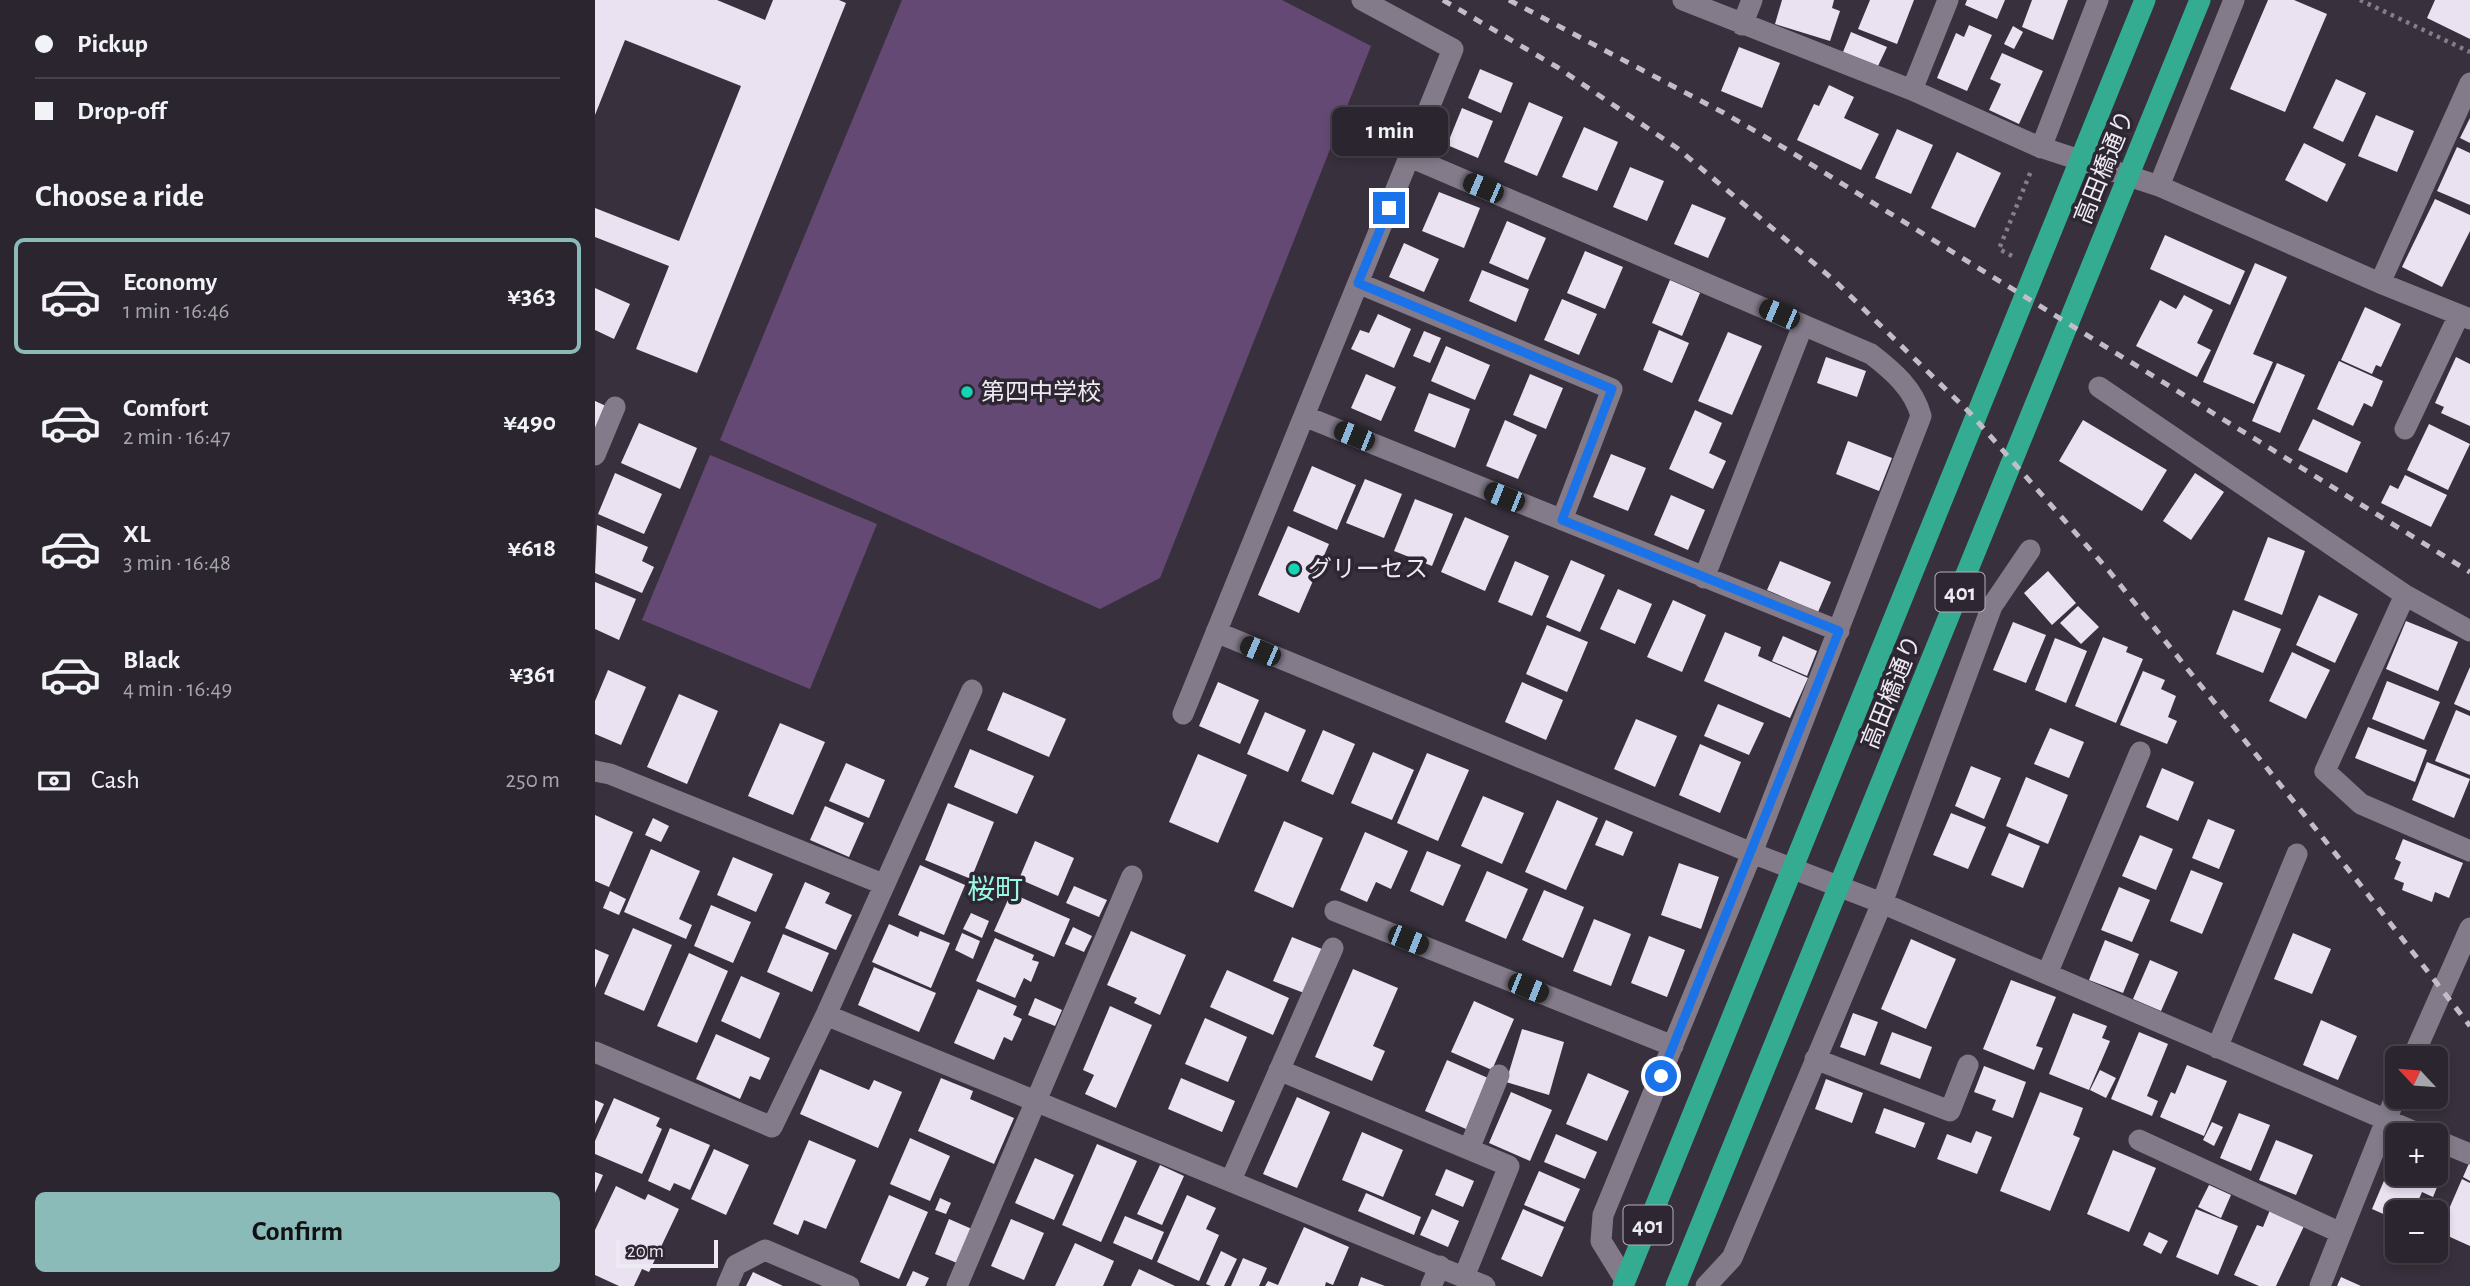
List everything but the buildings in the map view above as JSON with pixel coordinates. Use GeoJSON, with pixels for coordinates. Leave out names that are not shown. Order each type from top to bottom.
{"type":"FeatureCollection","features":[{"type":"Feature","properties":{"kind":"highway","name":"高田橋通り"},"geometry":{"type":"LineString","coordinates":[[1624,1283],[2145,0]]}},
{"type":"Feature","properties":{"kind":"highway","name":"高田橋通り"},"geometry":{"type":"LineString","coordinates":[[1676,1286],[2200,0]]}},
{"type":"Feature","properties":{"kind":"street"},"geometry":{"type":"LineString","coordinates":[[1183,714],[1453,49],[1362,0]]}},
{"type":"Feature","properties":{"kind":"street"},"geometry":{"type":"LineString","coordinates":[[1683,0],[1912,90],[2041,148],[2159,186],[2379,283],[2465,317],[2405,429]]}},
{"type":"Feature","properties":{"kind":"street"},"geometry":{"type":"LineString","coordinates":[[1742,24],[1752,0]]}},
{"type":"Feature","properties":{"kind":"street"},"geometry":{"type":"LineString","coordinates":[[1912,90],[1948,0]]}},
{"type":"Feature","properties":{"kind":"street"},"geometry":{"type":"LineString","coordinates":[[2041,148],[2098,0]]}},
{"type":"Feature","properties":{"kind":"street"},"geometry":{"type":"LineString","coordinates":[[2159,186],[2234,0]]}},
{"type":"Feature","properties":{"kind":"street"},"geometry":{"type":"LineString","coordinates":[[2379,283],[2470,83]]}},
{"type":"Feature","properties":{"kind":"street"},"geometry":{"type":"LineString","coordinates":[[1409,157],[1871,354],[1895,372],[1918,402],[1921,416],[1752,853],[1603,1214],[1601,1241],[1624,1283]]}},
{"type":"Feature","properties":{"kind":"street"},"geometry":{"type":"LineString","coordinates":[[1358,283],[1612,389],[1562,520]]}},
{"type":"Feature","properties":{"kind":"street"},"geometry":{"type":"LineString","coordinates":[[1705,578],[1803,324]]}},
{"type":"Feature","properties":{"kind":"street"},"geometry":{"type":"LineString","coordinates":[[2099,387],[2405,595],[2470,631]]}},
{"type":"Feature","properties":{"kind":"street"},"geometry":{"type":"LineString","coordinates":[[595,456],[615,407]]}},
{"type":"Feature","properties":{"kind":"street"},"geometry":{"type":"LineString","coordinates":[[1304,416],[1839,631]]}},
{"type":"Feature","properties":{"kind":"street"},"geometry":{"type":"LineString","coordinates":[[1706,1286],[1732,1258],[1882,903],[1992,606],[2030,550]]}},
{"type":"Feature","properties":{"kind":"street"},"geometry":{"type":"LineString","coordinates":[[2405,595],[2325,772],[2361,804],[2470,851]]}},
{"type":"Feature","properties":{"kind":"street"},"geometry":{"type":"LineString","coordinates":[[1216,632],[1752,853],[1882,903],[2393,1123]]}},
{"type":"Feature","properties":{"kind":"street"},"geometry":{"type":"LineString","coordinates":[[595,1052],[772,1127],[826,1015],[972,690]]}},
{"type":"Feature","properties":{"kind":"street"},"geometry":{"type":"LineString","coordinates":[[2047,974],[2140,752]]}},
{"type":"Feature","properties":{"kind":"street"},"geometry":{"type":"LineString","coordinates":[[595,771],[610,774],[883,884]]}},
{"type":"Feature","properties":{"kind":"street"},"geometry":{"type":"LineString","coordinates":[[2217,1048],[2297,854]]}},
{"type":"Feature","properties":{"kind":"street"},"geometry":{"type":"LineString","coordinates":[[957,1286],[1132,876]]}},
{"type":"Feature","properties":{"kind":"street"},"geometry":{"type":"LineString","coordinates":[[1335,911],[1674,1046]]}},
{"type":"Feature","properties":{"kind":"street"},"geometry":{"type":"LineString","coordinates":[[2418,1046],[2470,928]]}},
{"type":"Feature","properties":{"kind":"street"},"geometry":{"type":"LineString","coordinates":[[1231,1180],[1333,948]]}},
{"type":"Feature","properties":{"kind":"street"},"geometry":{"type":"LineString","coordinates":[[826,1015],[1231,1180],[1436,1276],[1464,1277],[1485,1286]]}},
{"type":"Feature","properties":{"kind":"street"},"geometry":{"type":"LineString","coordinates":[[1815,1059],[1949,1111],[1968,1065]]}},
{"type":"Feature","properties":{"kind":"street"},"geometry":{"type":"LineString","coordinates":[[1279,1070],[1509,1166],[1464,1277]]}},
{"type":"Feature","properties":{"kind":"street"},"geometry":{"type":"LineString","coordinates":[[1469,1149],[1499,1075]]}},
{"type":"Feature","properties":{"kind":"street"},"geometry":{"type":"LineString","coordinates":[[2320,1286],[2390,1110]]}},
{"type":"Feature","properties":{"kind":"street"},"geometry":{"type":"LineString","coordinates":[[2139,1140],[2341,1233]]}},
{"type":"Feature","properties":{"kind":"street"},"geometry":{"type":"LineString","coordinates":[[2448,1145],[2470,1154]]}},
{"type":"Feature","properties":{"kind":"street"},"geometry":{"type":"LineString","coordinates":[[727,1286],[736,1265],[765,1250],[849,1286]]}},
{"type":"Feature","properties":{"kind":"path"},"geometry":{"type":"LineString","coordinates":[[2360,0],[2470,52]]}},
{"type":"Feature","properties":{"kind":"path"},"geometry":{"type":"LineString","coordinates":[[2016,258],[1999,249],[2041,148]]}},
{"type":"Feature","properties":{"kind":"shaded area"},"geometry":{"type":"Polygon","coordinates":[[[902,0],[1282,0],[1371,46],[1160,578],[1100,609],[720,440],[902,0]]]}},
{"type":"Feature","properties":{"kind":"shaded area"},"geometry":{"type":"Polygon","coordinates":[[[710,455],[877,524],[810,689],[642,620],[710,455]]]}},
{"type":"Feature","properties":{"kind":"railway"},"geometry":{"type":"LineString","coordinates":[[1443,0],[1557,67],[1677,148],[1835,281],[1970,413],[2109,571],[2470,1026]]}},
{"type":"Feature","properties":{"kind":"railway"},"geometry":{"type":"LineString","coordinates":[[1509,0],[1724,113],[1786,149],[2470,572]]}},
{"type":"Feature","properties":{"kind":"place","name":"第四中学校"},"geometry":{"type":"Point","coordinates":[967,392]}},
{"type":"Feature","properties":{"kind":"place","name":"グリーセス"},"geometry":{"type":"Point","coordinates":[1294,569]}},
{"type":"Feature","properties":{"kind":"district","name":"桜町"},"geometry":{"type":"Point","coordinates":[995,889]}},
{"type":"Feature","properties":{"kind":"route"},"geometry":{"type":"LineString","coordinates":[[1389,208],[1358,283],[1612,389],[1562,520],[1839,631],[1661,1076]]}}]}
